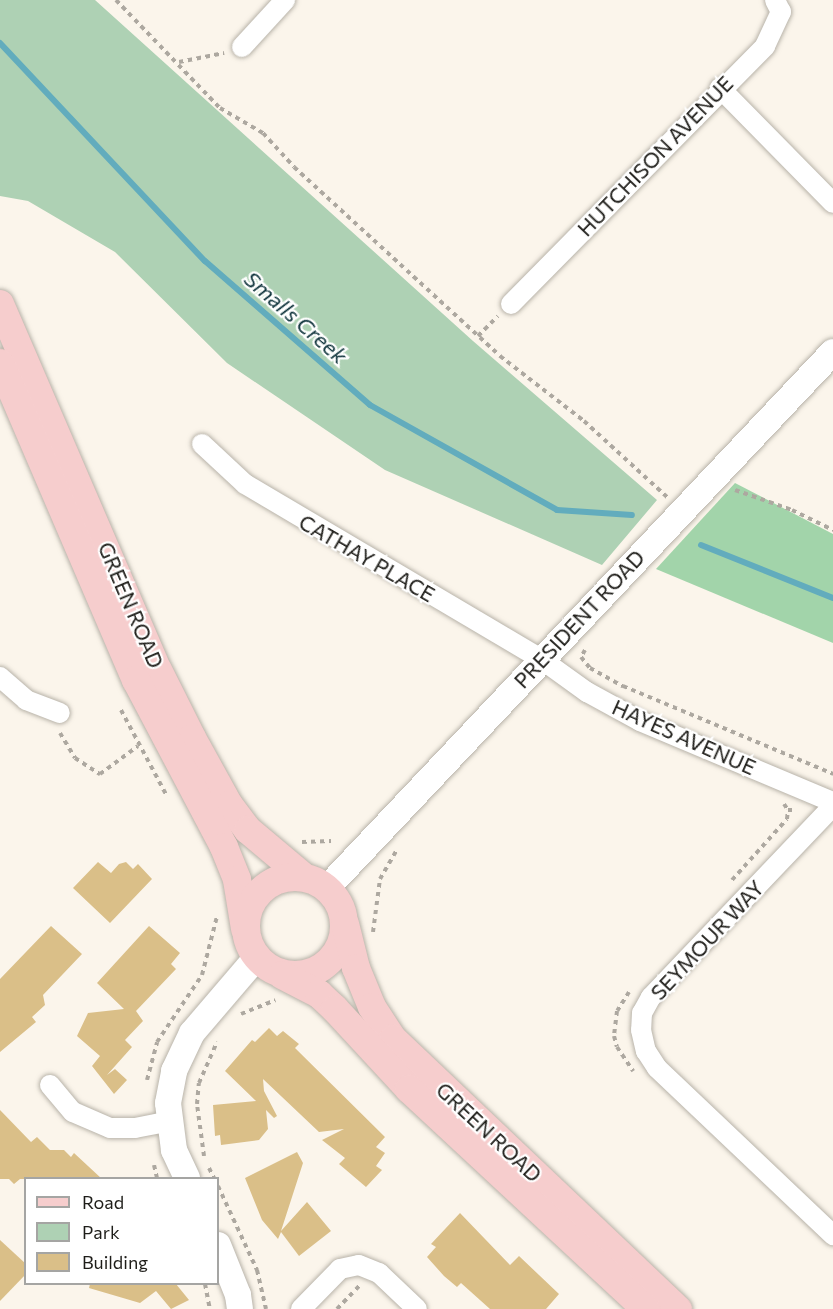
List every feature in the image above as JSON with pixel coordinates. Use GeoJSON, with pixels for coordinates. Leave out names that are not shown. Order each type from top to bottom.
{"type":"FeatureCollection","features":[{"type":"Feature","properties":{"kind":"main road","name":"GREEN ROAD"},"geometry":{"type":"LineString","coordinates":[[0,304],[192,738],[229,805],[248,830],[316,883]]}},
{"type":"Feature","properties":{"kind":"main road","name":"GREEN ROAD"},"geometry":{"type":"LineString","coordinates":[[0,363],[136,680],[224,847],[237,880],[245,929]]}},
{"type":"Feature","properties":{"kind":"main road"},"geometry":{"type":"LineString","coordinates":[[285,878],[316,883],[339,903],[345,924],[344,936],[326,964],[281,987],[256,958],[245,929],[252,901],[265,886],[285,878]]}},
{"type":"Feature","properties":{"kind":"main road","name":"GREEN ROAD"},"geometry":{"type":"LineString","coordinates":[[345,924],[356,968],[372,1007],[393,1039],[678,1309]]}},
{"type":"Feature","properties":{"kind":"main road","name":"GREEN ROAD"},"geometry":{"type":"LineString","coordinates":[[281,987],[319,994],[409,1089],[646,1309]]}},
{"type":"Feature","properties":{"kind":"street"},"geometry":{"type":"LineString","coordinates":[[242,46],[285,0]]}},
{"type":"Feature","properties":{"kind":"street","name":"HUTCHISON AVENUE"},"geometry":{"type":"LineString","coordinates":[[511,303],[720,88],[765,46],[781,12],[776,0]]}},
{"type":"Feature","properties":{"kind":"street"},"geometry":{"type":"LineString","coordinates":[[720,88],[833,203]]}},
{"type":"Feature","properties":{"kind":"street","name":"PRESIDENT ROAD"},"geometry":{"type":"LineString","coordinates":[[316,883],[541,659],[833,352]]}},
{"type":"Feature","properties":{"kind":"street","name":"CATHAY PLACE"},"geometry":{"type":"LineString","coordinates":[[202,444],[245,484],[541,659]]}},
{"type":"Feature","properties":{"kind":"street","name":"HAYES AVENUE"},"geometry":{"type":"LineString","coordinates":[[541,659],[587,692],[640,721],[833,804]]}},
{"type":"Feature","properties":{"kind":"street"},"geometry":{"type":"LineString","coordinates":[[0,677],[26,700],[60,713]]}},
{"type":"Feature","properties":{"kind":"street","name":"SEYMOUR WAY"},"geometry":{"type":"LineString","coordinates":[[833,804],[651,997],[642,1013],[641,1030],[645,1052],[657,1068],[833,1235]]}},
{"type":"Feature","properties":{"kind":"street"},"geometry":{"type":"LineString","coordinates":[[186,1177],[174,1150],[171,1121],[170,1087],[180,1053],[207,1014],[256,958]]}},
{"type":"Feature","properties":{"kind":"street"},"geometry":{"type":"LineString","coordinates":[[50,1085],[73,1112],[110,1128],[135,1128],[171,1121]]}},
{"type":"Feature","properties":{"kind":"street"},"geometry":{"type":"LineString","coordinates":[[219,1248],[238,1295],[240,1309]]}},
{"type":"Feature","properties":{"kind":"street"},"geometry":{"type":"LineString","coordinates":[[301,1309],[340,1269],[366,1266],[379,1273],[417,1309]]}},
{"type":"Feature","properties":{"kind":"path"},"geometry":{"type":"LineString","coordinates":[[116,0],[179,62],[220,108],[262,133],[294,167],[478,336],[584,421],[665,494]]}},
{"type":"Feature","properties":{"kind":"path"},"geometry":{"type":"LineString","coordinates":[[179,62],[213,57],[242,46]]}},
{"type":"Feature","properties":{"kind":"path"},"geometry":{"type":"LineString","coordinates":[[478,336],[511,303]]}},
{"type":"Feature","properties":{"kind":"path"},"geometry":{"type":"LineString","coordinates":[[735,490],[792,510],[833,530]]}},
{"type":"Feature","properties":{"kind":"path"},"geometry":{"type":"LineString","coordinates":[[581,657],[590,668],[623,686],[833,774]]}},
{"type":"Feature","properties":{"kind":"path"},"geometry":{"type":"LineString","coordinates":[[60,713],[60,734],[68,750],[100,774],[138,746]]}},
{"type":"Feature","properties":{"kind":"path"},"geometry":{"type":"LineString","coordinates":[[731,881],[787,819],[788,810]]}},
{"type":"Feature","properties":{"kind":"path"},"geometry":{"type":"LineString","coordinates":[[373,936],[380,879],[398,849]]}},
{"type":"Feature","properties":{"kind":"path"},"geometry":{"type":"LineString","coordinates":[[234,1020],[281,987]]}},
{"type":"Feature","properties":{"kind":"path"},"geometry":{"type":"LineString","coordinates":[[634,987],[616,1011],[614,1036],[627,1065],[636,1073]]}},
{"type":"Feature","properties":{"kind":"path"},"geometry":{"type":"LineString","coordinates":[[213,1177],[200,1142],[196,1104],[206,1062],[221,1035]]}},
{"type":"Feature","properties":{"kind":"path"},"geometry":{"type":"LineString","coordinates":[[337,1309],[358,1287],[366,1266]]}},
{"type":"Feature","properties":{"kind":"path"},"geometry":{"type":"LineString","coordinates":[[205,1285],[210,1309]]}},
{"type":"Feature","properties":{"kind":"green space"},"geometry":{"type":"Polygon","coordinates":[[[0,0],[95,0],[473,341],[657,500],[602,565],[385,470],[227,363],[115,252],[28,201],[0,196],[0,0]]]}},
{"type":"Feature","properties":{"kind":"green space"},"geometry":{"type":"Polygon","coordinates":[[[735,483],[833,534],[833,643],[656,569],[735,483]]]}},
{"type":"Feature","properties":{"kind":"building"},"geometry":{"type":"Polygon","coordinates":[[[98,862],[111,873],[119,864],[126,862],[133,869],[138,864],[152,879],[110,923],[73,888],[98,862]]]}},
{"type":"Feature","properties":{"kind":"building"},"geometry":{"type":"Polygon","coordinates":[[[51,926],[82,954],[43,995],[45,1005],[32,1017],[36,1022],[0,1052],[0,979],[51,926]]]}},
{"type":"Feature","properties":{"kind":"building"},"geometry":{"type":"Polygon","coordinates":[[[149,926],[180,953],[171,964],[176,969],[136,1011],[143,1021],[125,1040],[132,1047],[107,1075],[115,1069],[127,1080],[114,1094],[92,1066],[100,1056],[77,1036],[88,1013],[124,1009],[97,983],[149,926]]]}},
{"type":"Feature","properties":{"kind":"building"},"geometry":{"type":"Polygon","coordinates":[[[269,1028],[277,1036],[283,1031],[299,1044],[295,1048],[385,1137],[376,1147],[385,1153],[376,1166],[382,1170],[366,1187],[339,1164],[345,1158],[322,1140],[344,1129],[319,1132],[263,1079],[264,1091],[277,1116],[274,1118],[266,1110],[268,1129],[259,1140],[221,1145],[220,1135],[215,1136],[213,1105],[256,1101],[225,1071],[252,1040],[255,1042],[269,1028]]]}},
{"type":"Feature","properties":{"kind":"building"},"geometry":{"type":"Polygon","coordinates":[[[0,1110],[31,1142],[37,1137],[50,1150],[64,1150],[71,1157],[74,1153],[100,1177],[24,1177],[14,1184],[9,1179],[0,1179],[0,1110]]]}},
{"type":"Feature","properties":{"kind":"building"},"geometry":{"type":"Polygon","coordinates":[[[297,1152],[303,1163],[281,1231],[307,1202],[331,1231],[299,1256],[281,1232],[278,1239],[262,1220],[245,1178],[297,1152]]]}},
{"type":"Feature","properties":{"kind":"building"},"geometry":{"type":"Polygon","coordinates":[[[460,1213],[510,1265],[519,1256],[559,1294],[546,1309],[490,1309],[461,1283],[457,1287],[444,1276],[427,1257],[436,1247],[431,1244],[460,1213]]]}},
{"type":"Feature","properties":{"kind":"building"},"geometry":{"type":"Polygon","coordinates":[[[0,1240],[24,1262],[24,1276],[0,1301],[0,1240]]]}},
{"type":"Feature","properties":{"kind":"building"},"geometry":{"type":"Polygon","coordinates":[[[90,1285],[177,1285],[189,1300],[171,1309],[156,1291],[140,1303],[89,1288],[90,1285]]]}},
{"type":"Feature","properties":{"kind":"waterway","name":"Smalls Creek"},"geometry":{"type":"LineString","coordinates":[[0,43],[205,261],[370,405],[557,510],[632,515]]}},
{"type":"Feature","properties":{"kind":"waterway","name":"Smalls Creek"},"geometry":{"type":"LineString","coordinates":[[701,545],[833,598]]}}]}
